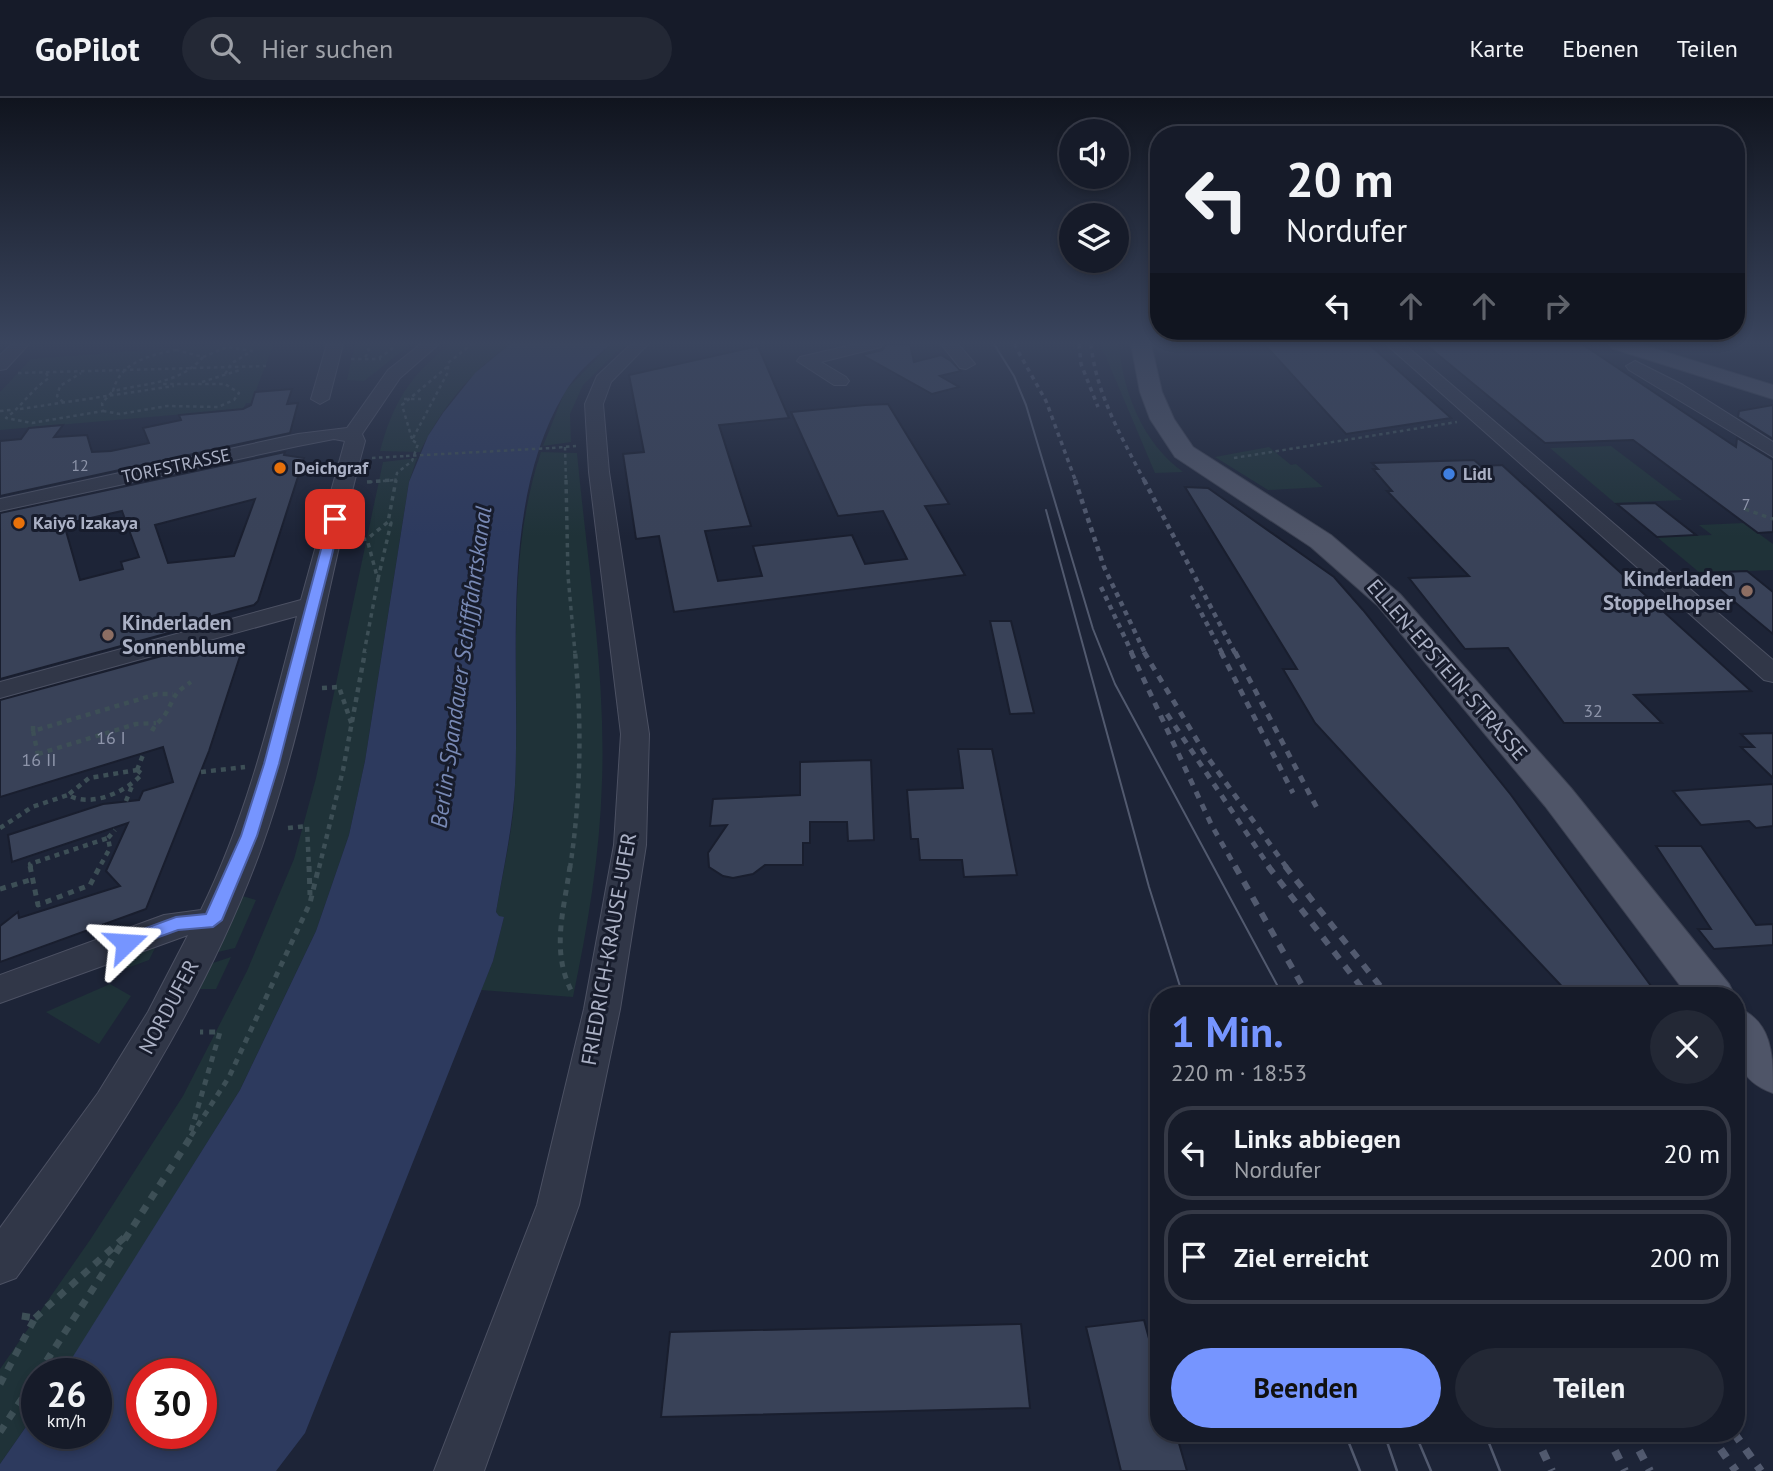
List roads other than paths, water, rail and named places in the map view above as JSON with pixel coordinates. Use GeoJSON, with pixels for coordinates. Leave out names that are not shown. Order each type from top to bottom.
{"type":"FeatureCollection","features":[{"type":"Feature","properties":{"kind":"main road","name":"ELLEN-EPSTEIN-STRASSE"},"geometry":{"type":"LineString","coordinates":[[1158,408],[1184,452],[1214,474],[1321,541],[1389,600],[1558,797],[1706,987]]}},
{"type":"Feature","properties":{"kind":"main road"},"geometry":{"type":"LineString","coordinates":[[1745,1037],[1773,1073]]}},
{"type":"Feature","properties":{"kind":"street","name":"NORDUFER"},"geometry":{"type":"LineString","coordinates":[[0,1263],[112,1107],[173,1003],[213,920],[249,836],[272,764],[355,441],[352,434],[370,408]]}},
{"type":"Feature","properties":{"kind":"street","name":"FRIEDRICH-KRAUSE-UFER"},"geometry":{"type":"LineString","coordinates":[[459,1471],[558,1205],[602,1009],[630,845],[635,734],[597,463],[594,408]]}},
{"type":"Feature","properties":{"kind":"street"},"geometry":{"type":"LineString","coordinates":[[1468,408],[1773,674]]}},
{"type":"Feature","properties":{"kind":"street"},"geometry":{"type":"LineString","coordinates":[[1707,408],[1773,451]]}},
{"type":"Feature","properties":{"kind":"street","name":"TORFSTRASSE"},"geometry":{"type":"LineString","coordinates":[[0,505],[298,440],[341,433],[352,434]]}},
{"type":"Feature","properties":{"kind":"street"},"geometry":{"type":"LineString","coordinates":[[0,690],[313,604]]}},
{"type":"Feature","properties":{"kind":"street"},"geometry":{"type":"LineString","coordinates":[[0,989],[176,924],[213,920]]}},
{"type":"Feature","properties":{"kind":"water","name":"Berlin-Spandauer Schifffahrtskanal"},"geometry":{"type":"Polygon","coordinates":[[[447,408],[557,408],[543,438],[529,484],[521,534],[517,585],[514,801],[496,912],[504,917],[493,961],[305,1433],[276,1471],[0,1471],[0,1464],[21,1434],[21,1449],[112,1449],[112,1358],[72,1358],[240,1090],[316,931],[349,835],[365,761],[409,482],[428,436],[447,408]]]}},
{"type":"Feature","properties":{"kind":"tram line"},"geometry":{"type":"LineString","coordinates":[[1027,408],[1093,629],[1115,684],[1278,987]]}},
{"type":"Feature","properties":{"kind":"tram line"},"geometry":{"type":"LineString","coordinates":[[1046,510],[1149,887],[1180,987]]}},
{"type":"Feature","properties":{"kind":"tram line"},"geometry":{"type":"LineString","coordinates":[[1349,1442],[1360,1471]]}},
{"type":"Feature","properties":{"kind":"tram line"},"geometry":{"type":"LineString","coordinates":[[1387,1442],[1397,1471]]}},
{"type":"Feature","properties":{"kind":"tram line"},"geometry":{"type":"LineString","coordinates":[[1419,1442],[1431,1471]]}},
{"type":"Feature","properties":{"kind":"tram line"},"geometry":{"type":"LineString","coordinates":[[1489,1442],[1500,1471]]}},
{"type":"Feature","properties":{"kind":"railway"},"geometry":{"type":"LineString","coordinates":[[1049,408],[1076,482]]}},
{"type":"Feature","properties":{"kind":"railway"},"geometry":{"type":"LineString","coordinates":[[1108,408],[1145,482]]}},
{"type":"Feature","properties":{"kind":"railway"},"geometry":{"type":"LineString","coordinates":[[1075,480],[1104,567],[1145,653]]}},
{"type":"Feature","properties":{"kind":"railway"},"geometry":{"type":"LineString","coordinates":[[1144,480],[1235,653]]}},
{"type":"Feature","properties":{"kind":"railway"},"geometry":{"type":"LineString","coordinates":[[1101,587],[1132,653]]}},
{"type":"Feature","properties":{"kind":"railway"},"geometry":{"type":"LineString","coordinates":[[1192,595],[1222,653]]}},
{"type":"Feature","properties":{"kind":"railway"},"geometry":{"type":"LineString","coordinates":[[1131,652],[1212,826],[1236,868]]}},
{"type":"Feature","properties":{"kind":"railway"},"geometry":{"type":"LineString","coordinates":[[1144,652],[1206,755],[1287,868]]}},
{"type":"Feature","properties":{"kind":"railway"},"geometry":{"type":"LineString","coordinates":[[1221,652],[1293,793]]}},
{"type":"Feature","properties":{"kind":"railway"},"geometry":{"type":"LineString","coordinates":[[1235,652],[1319,812]]}},
{"type":"Feature","properties":{"kind":"railway"},"geometry":{"type":"LineString","coordinates":[[1167,714],[1270,868]]}},
{"type":"Feature","properties":{"kind":"railway"},"geometry":{"type":"LineString","coordinates":[[1235,866],[1303,987]]}},
{"type":"Feature","properties":{"kind":"railway"},"geometry":{"type":"LineString","coordinates":[[1268,866],[1361,987]]}},
{"type":"Feature","properties":{"kind":"railway"},"geometry":{"type":"LineString","coordinates":[[1285,866],[1381,987]]}},
{"type":"Feature","properties":{"kind":"railway"},"geometry":{"type":"LineString","coordinates":[[1538,1442],[1552,1471]]}},
{"type":"Feature","properties":{"kind":"railway"},"geometry":{"type":"LineString","coordinates":[[1610,1442],[1625,1471]]}},
{"type":"Feature","properties":{"kind":"railway"},"geometry":{"type":"LineString","coordinates":[[1635,1442],[1650,1471]]}},
{"type":"Feature","properties":{"kind":"railway"},"geometry":{"type":"LineString","coordinates":[[1715,1442],[1736,1471]]}},
{"type":"Feature","properties":{"kind":"railway"},"geometry":{"type":"LineString","coordinates":[[1740,1442],[1761,1471]]}},
{"type":"Feature","properties":{"kind":"place","name":"Deichgraf"},"geometry":{"type":"Point","coordinates":[280,468]}},
{"type":"Feature","properties":{"kind":"place","name":"Lidl"},"geometry":{"type":"Point","coordinates":[1449,474]}},
{"type":"Feature","properties":{"kind":"place","name":"Kaiyō Izakaya"},"geometry":{"type":"Point","coordinates":[19,523]}},
{"type":"Feature","properties":{"kind":"place","name":"Kinderladen Stoppelhopser"},"geometry":{"type":"Point","coordinates":[1747,591]}},
{"type":"Feature","properties":{"kind":"place","name":"Kinderladen Sonnenblume"},"geometry":{"type":"Point","coordinates":[108,635]}}]}
